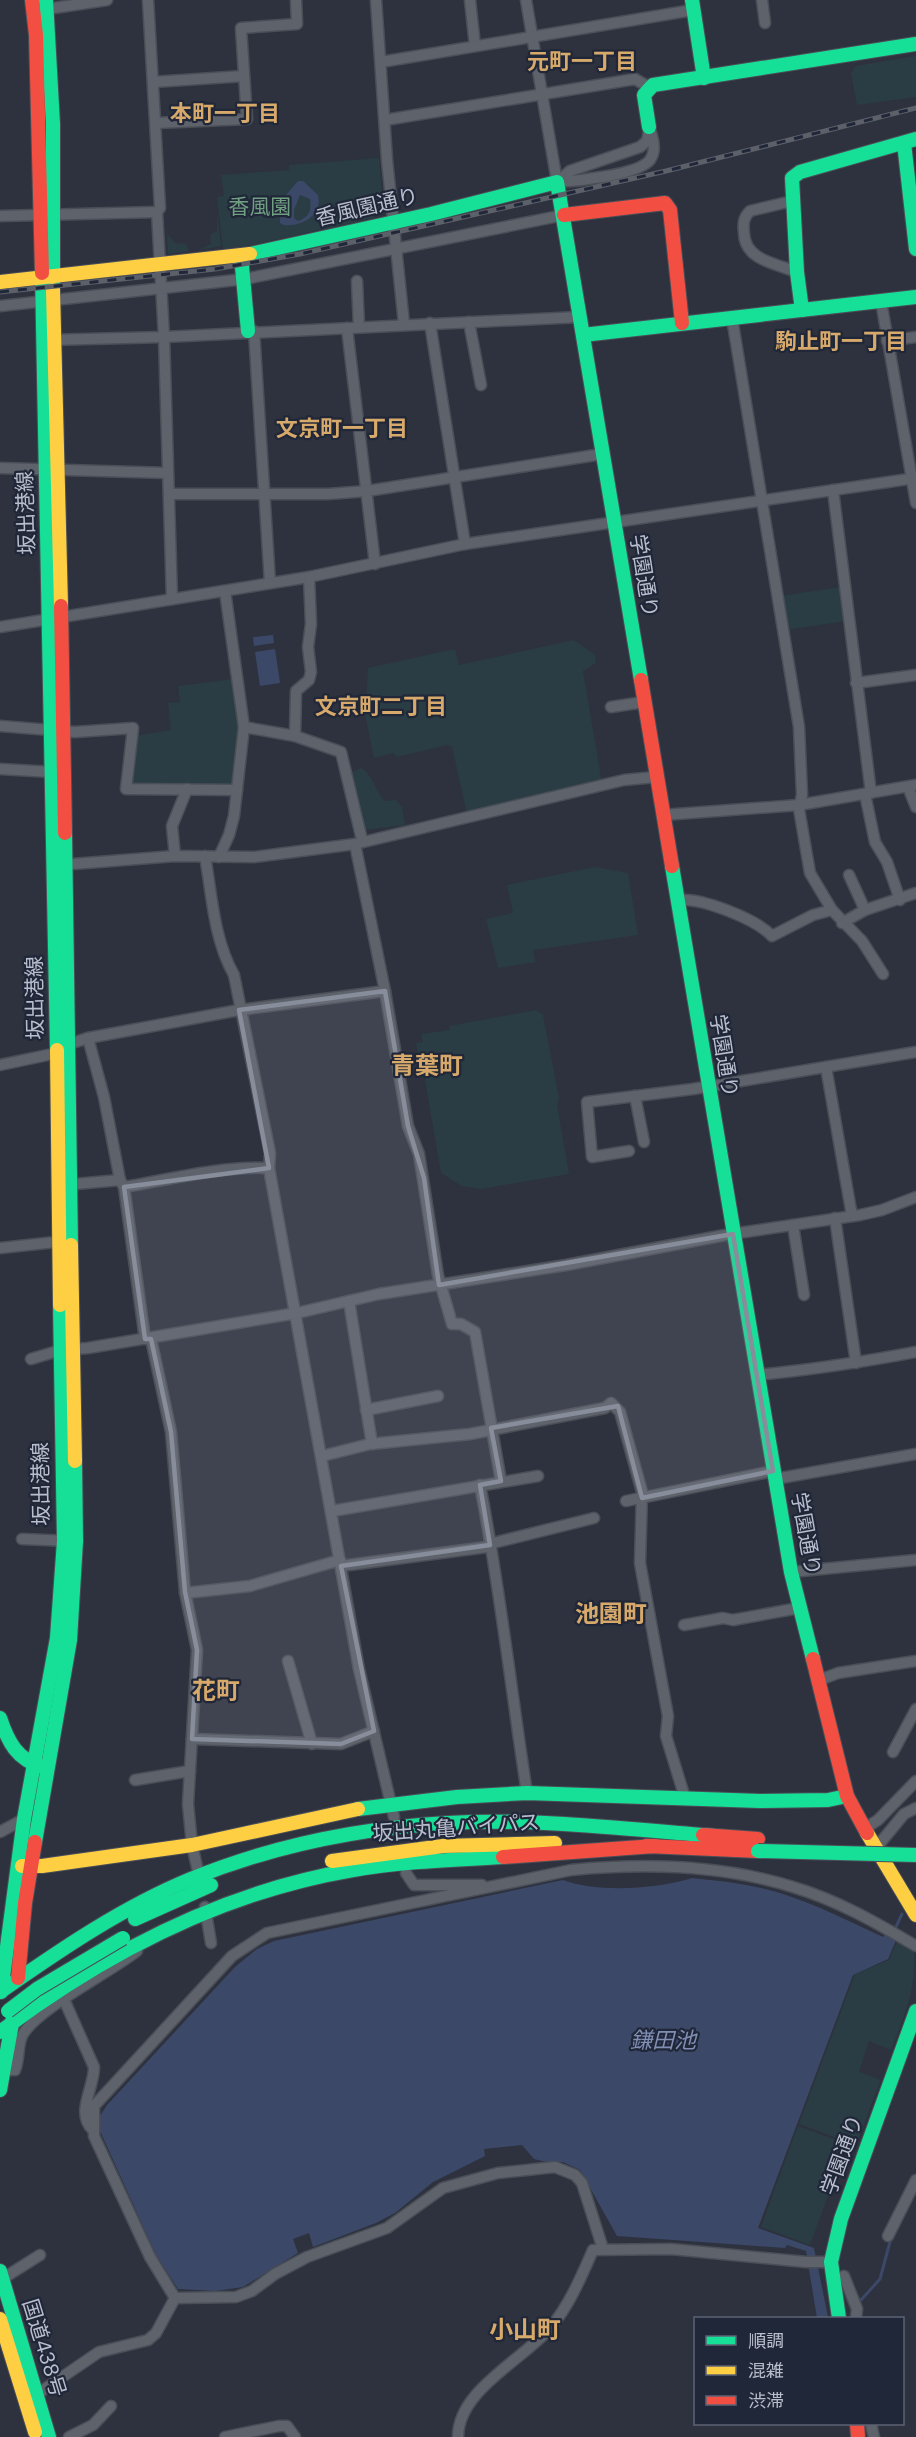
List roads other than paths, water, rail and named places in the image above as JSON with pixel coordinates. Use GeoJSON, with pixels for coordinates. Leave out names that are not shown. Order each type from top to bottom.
{"type":"FeatureCollection","features":[{"type":"Feature","properties":{"kind":"main road","name":"坂出港線"},"geometry":{"type":"LineString","coordinates":[[32,0],[47,215]]}},
{"type":"Feature","properties":{"kind":"main road"},"geometry":{"type":"LineString","coordinates":[[694,3],[704,78]]}},
{"type":"Feature","properties":{"kind":"main road","name":"坂出港線"},"geometry":{"type":"LineString","coordinates":[[46,4],[50,34],[47,215],[52,470],[50,619],[57,730],[60,866],[69,1044],[65,1185]]}},
{"type":"Feature","properties":{"kind":"main road"},"geometry":{"type":"LineString","coordinates":[[649,128],[644,95],[649,87],[916,44]]}},
{"type":"Feature","properties":{"kind":"main road"},"geometry":{"type":"LineString","coordinates":[[802,310],[791,182],[795,174],[910,141],[916,249]]}},
{"type":"Feature","properties":{"kind":"main road","name":"学園通り"},"geometry":{"type":"LineString","coordinates":[[557,182],[707,1086],[791,1572],[847,1796],[864,1829],[916,1914]]}},
{"type":"Feature","properties":{"kind":"main road","name":"香風園通り"},"geometry":{"type":"LineString","coordinates":[[0,282],[161,267],[241,256],[393,223],[557,182]]}},
{"type":"Feature","properties":{"kind":"main road"},"geometry":{"type":"LineString","coordinates":[[564,214],[665,203],[670,210],[682,323]]}},
{"type":"Feature","properties":{"kind":"main road"},"geometry":{"type":"LineString","coordinates":[[241,256],[251,331]]}},
{"type":"Feature","properties":{"kind":"main road"},"geometry":{"type":"LineString","coordinates":[[583,335],[916,297]]}},
{"type":"Feature","properties":{"kind":"main road","name":"坂出港線"},"geometry":{"type":"LineString","coordinates":[[0,1993],[25,1867],[42,1811],[70,1640],[65,1185],[57,1053],[60,866],[52,772],[57,730]]}},
{"type":"Feature","properties":{"kind":"main road","name":"坂出港線"},"geometry":{"type":"LineString","coordinates":[[18,1978],[25,1903],[24,1819],[57,1638],[70,1541]]}},
{"type":"Feature","properties":{"kind":"main road"},"geometry":{"type":"LineString","coordinates":[[0,1718],[15,1753],[33,1765],[48,1768]]}},
{"type":"Feature","properties":{"kind":"main road"},"geometry":{"type":"LineString","coordinates":[[25,1867],[192,1845],[392,1810],[527,1793],[760,1801],[828,1800],[847,1796]]}},
{"type":"Feature","properties":{"kind":"main road"},"geometry":{"type":"LineString","coordinates":[[0,1993],[18,1978],[51,1957],[159,1893],[318,1841],[367,1831],[450,1823],[525,1824],[715,1836]]}},
{"type":"Feature","properties":{"kind":"main road","name":"坂出丸亀バイパス"},"geometry":{"type":"LineString","coordinates":[[0,2003],[44,1972],[211,1885],[307,1855],[360,1843],[465,1832],[715,1836],[758,1845],[916,1855]]}},
{"type":"Feature","properties":{"kind":"main road","name":"坂出丸亀バイパス"},"geometry":{"type":"LineString","coordinates":[[6,2019],[37,1989],[120,1933],[262,1880],[360,1855],[466,1844],[656,1846],[916,1842]]}},
{"type":"Feature","properties":{"kind":"main road"},"geometry":{"type":"LineString","coordinates":[[6,2019],[62,1994],[102,1962],[206,1910],[285,1885],[351,1870],[417,1862],[656,1846]]}},
{"type":"Feature","properties":{"kind":"main road"},"geometry":{"type":"LineString","coordinates":[[21,1948],[32,1959],[51,1957]]}},
{"type":"Feature","properties":{"kind":"main road"},"geometry":{"type":"LineString","coordinates":[[0,2032],[18,1978]]}},
{"type":"Feature","properties":{"kind":"main road","name":"学園通り"},"geometry":{"type":"LineString","coordinates":[[838,2315],[831,2262],[841,2218],[915,2016]]}},
{"type":"Feature","properties":{"kind":"main road"},"geometry":{"type":"LineString","coordinates":[[0,2090],[6,2019]]}},
{"type":"Feature","properties":{"kind":"main road","name":"国道438号"},"geometry":{"type":"LineString","coordinates":[[1,2275],[31,2398],[36,2437]]}},
{"type":"Feature","properties":{"kind":"main road","name":"国道438号"},"geometry":{"type":"LineString","coordinates":[[0,2319],[31,2398],[50,2437]]}},
{"type":"Feature","properties":{"kind":"street"},"geometry":{"type":"LineString","coordinates":[[46,4],[107,0]]}},
{"type":"Feature","properties":{"kind":"street"},"geometry":{"type":"LineString","coordinates":[[148,0],[160,208],[157,212],[164,337],[172,600]]}},
{"type":"Feature","properties":{"kind":"street"},"geometry":{"type":"LineString","coordinates":[[156,123],[247,119],[240,28],[297,24],[296,0]]}},
{"type":"Feature","properties":{"kind":"street"},"geometry":{"type":"LineString","coordinates":[[376,0],[393,223],[405,324]]}},
{"type":"Feature","properties":{"kind":"street"},"geometry":{"type":"LineString","coordinates":[[470,0],[475,46]]}},
{"type":"Feature","properties":{"kind":"street"},"geometry":{"type":"LineString","coordinates":[[526,0],[557,182]]}},
{"type":"Feature","properties":{"kind":"street"},"geometry":{"type":"LineString","coordinates":[[762,0],[765,23]]}},
{"type":"Feature","properties":{"kind":"street"},"geometry":{"type":"LineString","coordinates":[[381,62],[532,36],[694,3]]}},
{"type":"Feature","properties":{"kind":"street"},"geometry":{"type":"LineString","coordinates":[[153,82],[244,76]]}},
{"type":"Feature","properties":{"kind":"street"},"geometry":{"type":"LineString","coordinates":[[385,120],[635,79],[649,87]]}},
{"type":"Feature","properties":{"kind":"street"},"geometry":{"type":"LineString","coordinates":[[557,182],[591,179],[646,163],[653,153],[654,143],[649,128]]}},
{"type":"Feature","properties":{"kind":"street"},"geometry":{"type":"LineString","coordinates":[[557,182],[568,172],[640,147],[647,141],[649,128]]}},
{"type":"Feature","properties":{"kind":"street"},"geometry":{"type":"LineString","coordinates":[[792,201],[750,211],[743,221],[744,244],[751,254],[797,272]]}},
{"type":"Feature","properties":{"kind":"street"},"geometry":{"type":"LineString","coordinates":[[0,216],[157,212]]}},
{"type":"Feature","properties":{"kind":"street"},"geometry":{"type":"LineString","coordinates":[[0,306],[244,279],[564,214]]}},
{"type":"Feature","properties":{"kind":"street"},"geometry":{"type":"LineString","coordinates":[[357,281],[353,327],[375,564]]}},
{"type":"Feature","properties":{"kind":"street"},"geometry":{"type":"LineString","coordinates":[[880,301],[914,479],[916,503]]}},
{"type":"Feature","properties":{"kind":"street"},"geometry":{"type":"LineString","coordinates":[[50,339],[164,337],[251,331],[579,317]]}},
{"type":"Feature","properties":{"kind":"street"},"geometry":{"type":"LineString","coordinates":[[732,318],[799,727],[802,795],[799,805],[810,873],[832,910],[842,923],[862,941],[883,974]]}},
{"type":"Feature","properties":{"kind":"street"},"geometry":{"type":"LineString","coordinates":[[469,322],[481,385]]}},
{"type":"Feature","properties":{"kind":"street"},"geometry":{"type":"LineString","coordinates":[[430,323],[465,544]]}},
{"type":"Feature","properties":{"kind":"street"},"geometry":{"type":"LineString","coordinates":[[251,331],[265,492],[270,584]]}},
{"type":"Feature","properties":{"kind":"street"},"geometry":{"type":"LineString","coordinates":[[887,341],[916,336]]}},
{"type":"Feature","properties":{"kind":"street"},"geometry":{"type":"LineString","coordinates":[[169,494],[265,492],[328,494],[367,491],[602,454]]}},
{"type":"Feature","properties":{"kind":"street"},"geometry":{"type":"LineString","coordinates":[[0,468],[168,473]]}},
{"type":"Feature","properties":{"kind":"street"},"geometry":{"type":"LineString","coordinates":[[0,627],[270,584],[465,544],[914,479]]}},
{"type":"Feature","properties":{"kind":"street"},"geometry":{"type":"LineString","coordinates":[[833,490],[875,842],[887,862],[900,900]]}},
{"type":"Feature","properties":{"kind":"street"},"geometry":{"type":"LineString","coordinates":[[295,736],[296,691],[309,680],[311,672],[308,647],[311,624],[309,577]]}},
{"type":"Feature","properties":{"kind":"street"},"geometry":{"type":"LineString","coordinates":[[219,856],[229,835],[244,727],[225,591]]}},
{"type":"Feature","properties":{"kind":"street"},"geometry":{"type":"LineString","coordinates":[[856,683],[916,675]]}},
{"type":"Feature","properties":{"kind":"street"},"geometry":{"type":"LineString","coordinates":[[611,707],[644,702]]}},
{"type":"Feature","properties":{"kind":"street"},"geometry":{"type":"LineString","coordinates":[[0,726],[57,730],[133,728],[126,789],[237,790]]}},
{"type":"Feature","properties":{"kind":"street"},"geometry":{"type":"LineString","coordinates":[[244,727],[295,736],[340,752],[359,842],[408,1126],[419,1154],[440,1284],[452,1324],[461,1324],[475,1332],[501,1481]]}},
{"type":"Feature","properties":{"kind":"street"},"geometry":{"type":"LineString","coordinates":[[0,769],[52,772]]}},
{"type":"Feature","properties":{"kind":"street"},"geometry":{"type":"LineString","coordinates":[[60,866],[175,856],[254,857],[359,842],[624,780],[656,777]]}},
{"type":"Feature","properties":{"kind":"street"},"geometry":{"type":"LineString","coordinates":[[663,815],[799,805],[912,786],[916,807]]}},
{"type":"Feature","properties":{"kind":"street"},"geometry":{"type":"LineString","coordinates":[[175,856],[172,826],[187,789]]}},
{"type":"Feature","properties":{"kind":"street"},"geometry":{"type":"LineString","coordinates":[[205,856],[220,942],[234,975],[239,1010],[270,1153],[269,1168],[297,1313],[359,1669],[392,1810]]}},
{"type":"Feature","properties":{"kind":"street"},"geometry":{"type":"LineString","coordinates":[[849,875],[865,910]]}},
{"type":"Feature","properties":{"kind":"street"},"geometry":{"type":"LineString","coordinates":[[842,923],[865,910],[916,893]]}},
{"type":"Feature","properties":{"kind":"street"},"geometry":{"type":"LineString","coordinates":[[677,900],[700,902],[761,924],[772,936],[813,915],[832,910]]}},
{"type":"Feature","properties":{"kind":"street"},"geometry":{"type":"LineString","coordinates":[[1,1064],[57,1053],[69,1044],[88,1038],[239,1010],[385,991]]}},
{"type":"Feature","properties":{"kind":"street"},"geometry":{"type":"LineString","coordinates":[[88,1038],[104,1097],[122,1184],[148,1339],[171,1432],[185,1593],[196,1650],[188,1804],[192,1845],[200,1879]]}},
{"type":"Feature","properties":{"kind":"street"},"geometry":{"type":"LineString","coordinates":[[629,1151],[592,1157],[587,1102],[707,1086],[916,1052]]}},
{"type":"Feature","properties":{"kind":"street"},"geometry":{"type":"LineString","coordinates":[[826,1067],[852,1216]]}},
{"type":"Feature","properties":{"kind":"street"},"geometry":{"type":"LineString","coordinates":[[635,1096],[644,1142]]}},
{"type":"Feature","properties":{"kind":"street"},"geometry":{"type":"LineString","coordinates":[[65,1185],[122,1184],[254,1167],[269,1168]]}},
{"type":"Feature","properties":{"kind":"street"},"geometry":{"type":"LineString","coordinates":[[31,1359],[68,1349],[148,1339],[297,1313],[440,1284],[852,1216],[882,1210],[916,1197]]}},
{"type":"Feature","properties":{"kind":"street"},"geometry":{"type":"LineString","coordinates":[[835,1218],[856,1363]]}},
{"type":"Feature","properties":{"kind":"street"},"geometry":{"type":"LineString","coordinates":[[793,1225],[804,1295]]}},
{"type":"Feature","properties":{"kind":"street"},"geometry":{"type":"LineString","coordinates":[[0,1248],[66,1241]]}},
{"type":"Feature","properties":{"kind":"street"},"geometry":{"type":"LineString","coordinates":[[349,1301],[372,1444]]}},
{"type":"Feature","properties":{"kind":"street"},"geometry":{"type":"LineString","coordinates":[[757,1374],[856,1363],[916,1352]]}},
{"type":"Feature","properties":{"kind":"street"},"geometry":{"type":"LineString","coordinates":[[366,1410],[438,1396]]}},
{"type":"Feature","properties":{"kind":"street"},"geometry":{"type":"LineString","coordinates":[[322,1456],[372,1444],[470,1434],[491,1428],[605,1408],[611,1403],[620,1412],[625,1424],[642,1498],[640,1563],[668,1716],[666,1736],[684,1798]]}},
{"type":"Feature","properties":{"kind":"street"},"geometry":{"type":"LineString","coordinates":[[626,1502],[774,1475],[916,1454]]}},
{"type":"Feature","properties":{"kind":"street"},"geometry":{"type":"LineString","coordinates":[[332,1511],[538,1476]]}},
{"type":"Feature","properties":{"kind":"street"},"geometry":{"type":"LineString","coordinates":[[480,1485],[503,1613],[509,1672],[527,1793]]}},
{"type":"Feature","properties":{"kind":"street"},"geometry":{"type":"LineString","coordinates":[[185,1593],[250,1586],[341,1563],[490,1545],[594,1518]]}},
{"type":"Feature","properties":{"kind":"street"},"geometry":{"type":"LineString","coordinates":[[22,1539],[70,1541]]}},
{"type":"Feature","properties":{"kind":"street"},"geometry":{"type":"LineString","coordinates":[[791,1572],[916,1560]]}},
{"type":"Feature","properties":{"kind":"street"},"geometry":{"type":"LineString","coordinates":[[684,1625],[723,1618],[733,1620],[799,1608]]}},
{"type":"Feature","properties":{"kind":"street"},"geometry":{"type":"LineString","coordinates":[[288,1660],[312,1744]]}},
{"type":"Feature","properties":{"kind":"street"},"geometry":{"type":"LineString","coordinates":[[817,1681],[838,1673],[916,1661]]}},
{"type":"Feature","properties":{"kind":"street"},"geometry":{"type":"LineString","coordinates":[[893,1752],[915,1715]]}},
{"type":"Feature","properties":{"kind":"street"},"geometry":{"type":"LineString","coordinates":[[192,1739],[341,1744],[374,1731]]}},
{"type":"Feature","properties":{"kind":"street"},"geometry":{"type":"LineString","coordinates":[[135,1780],[190,1772]]}},
{"type":"Feature","properties":{"kind":"street"},"geometry":{"type":"LineString","coordinates":[[864,1829],[878,1820],[916,1781]]}},
{"type":"Feature","properties":{"kind":"street"},"geometry":{"type":"LineString","coordinates":[[876,1848],[904,1814],[916,1808]]}},
{"type":"Feature","properties":{"kind":"street"},"geometry":{"type":"LineString","coordinates":[[0,1832],[42,1811]]}},
{"type":"Feature","properties":{"kind":"street"},"geometry":{"type":"LineString","coordinates":[[175,2298],[150,2257],[94,2130],[92,2114],[99,2099],[232,1956],[267,1933],[571,1870],[694,1869],[764,1879],[794,1887],[849,1909],[916,1946]]}},
{"type":"Feature","properties":{"kind":"street"},"geometry":{"type":"LineString","coordinates":[[406,1873],[414,1885],[482,1884],[485,1888]]}},
{"type":"Feature","properties":{"kind":"street"},"geometry":{"type":"LineString","coordinates":[[206,1910],[210,1943]]}},
{"type":"Feature","properties":{"kind":"street"},"geometry":{"type":"LineString","coordinates":[[2,2071],[15,2070],[20,2040],[28,2027],[62,1994],[113,1969],[142,1947]]}},
{"type":"Feature","properties":{"kind":"street"},"geometry":{"type":"LineString","coordinates":[[62,1994],[93,2067],[94,2080],[84,2110],[87,2125],[94,2130]]}},
{"type":"Feature","properties":{"kind":"street"},"geometry":{"type":"LineString","coordinates":[[175,2298],[236,2297],[252,2291],[274,2274],[307,2257],[387,2228],[443,2188],[485,2175],[509,2172],[555,2167],[575,2175],[582,2183],[590,2202],[603,2249]]}},
{"type":"Feature","properties":{"kind":"street"},"geometry":{"type":"LineString","coordinates":[[888,2236],[916,2180]]}},
{"type":"Feature","properties":{"kind":"street"},"geometry":{"type":"LineString","coordinates":[[458,2437],[459,2421],[469,2402],[549,2329],[570,2300],[593,2250],[711,2252],[831,2262]]}},
{"type":"Feature","properties":{"kind":"street"},"geometry":{"type":"LineString","coordinates":[[1,2275],[40,2255]]}},
{"type":"Feature","properties":{"kind":"street"},"geometry":{"type":"LineString","coordinates":[[838,2315],[857,2314],[844,2276]]}},
{"type":"Feature","properties":{"kind":"street"},"geometry":{"type":"LineString","coordinates":[[31,2398],[99,2352],[148,2340],[156,2333],[175,2298]]}},
{"type":"Feature","properties":{"kind":"street"},"geometry":{"type":"LineString","coordinates":[[69,2437],[93,2425],[111,2406]]}},
{"type":"Feature","properties":{"kind":"street"},"geometry":{"type":"LineString","coordinates":[[225,2437],[279,2426],[287,2426],[295,2437]]}},
{"type":"Feature","properties":{"kind":"water"},"geometry":{"type":"Polygon","coordinates":[[[298,181],[303,181],[318,195],[319,202],[314,214],[304,222],[284,225],[280,223],[280,216],[283,213],[280,202],[298,181]],[[300,195],[294,210],[294,218],[298,221],[309,213],[310,199],[300,195]]]}},
{"type":"Feature","properties":{"kind":"water"},"geometry":{"type":"Polygon","coordinates":[[[273,635],[274,643],[254,646],[253,637],[273,635]]]}},
{"type":"Feature","properties":{"kind":"water"},"geometry":{"type":"Polygon","coordinates":[[[275,649],[280,683],[260,686],[255,652],[275,649]]]}},
{"type":"Feature","properties":{"kind":"water","name":"鎌田池"},"geometry":{"type":"Polygon","coordinates":[[[692,1878],[769,1890],[793,1897],[883,1937],[887,1932],[897,1938],[888,1959],[853,1975],[758,2228],[814,2248],[828,2317],[817,2317],[806,2251],[787,2245],[785,2248],[617,2236],[580,2170],[563,2162],[534,2159],[522,2145],[484,2149],[485,2156],[433,2182],[395,2213],[376,2223],[313,2247],[309,2233],[293,2239],[298,2253],[243,2287],[215,2291],[178,2289],[156,2255],[96,2122],[107,2105],[235,1967],[257,1949],[274,1941],[563,1880],[593,1887],[610,1888],[645,1887],[692,1878]]]}},
{"type":"Feature","properties":{"kind":"waterway"},"geometry":{"type":"LineString","coordinates":[[895,1929],[902,1914]]}},
{"type":"Feature","properties":{"kind":"waterway"},"geometry":{"type":"LineString","coordinates":[[861,2300],[880,2279],[891,2238]]}},
{"type":"Feature","properties":{"kind":"railway"},"geometry":{"type":"LineString","coordinates":[[0,292],[215,269],[300,254],[666,171],[916,108]]}},
{"type":"Feature","properties":{"kind":"district","name":"元町一丁目"},"geometry":{"type":"Point","coordinates":[582,61]}},
{"type":"Feature","properties":{"kind":"district","name":"本町一丁目"},"geometry":{"type":"Point","coordinates":[225,113]}},
{"type":"Feature","properties":{"kind":"district","name":"駒止町一丁目"},"geometry":{"type":"Point","coordinates":[841,341]}},
{"type":"Feature","properties":{"kind":"district","name":"文京町一丁目"},"geometry":{"type":"Point","coordinates":[342,428]}},
{"type":"Feature","properties":{"kind":"district","name":"文京町二丁目"},"geometry":{"type":"Point","coordinates":[381,706]}},
{"type":"Feature","properties":{"kind":"district","name":"青葉町"},"geometry":{"type":"Point","coordinates":[427,1065]}},
{"type":"Feature","properties":{"kind":"district","name":"池園町"},"geometry":{"type":"Point","coordinates":[611,1613]}},
{"type":"Feature","properties":{"kind":"district","name":"花町"},"geometry":{"type":"Point","coordinates":[216,1690]}},
{"type":"Feature","properties":{"kind":"district","name":"小山町"},"geometry":{"type":"Point","coordinates":[525,2329]}},
{"type":"Feature","properties":{"kind":"park label","name":"香風園"},"geometry":{"type":"Point","coordinates":[260,207]}}]}
